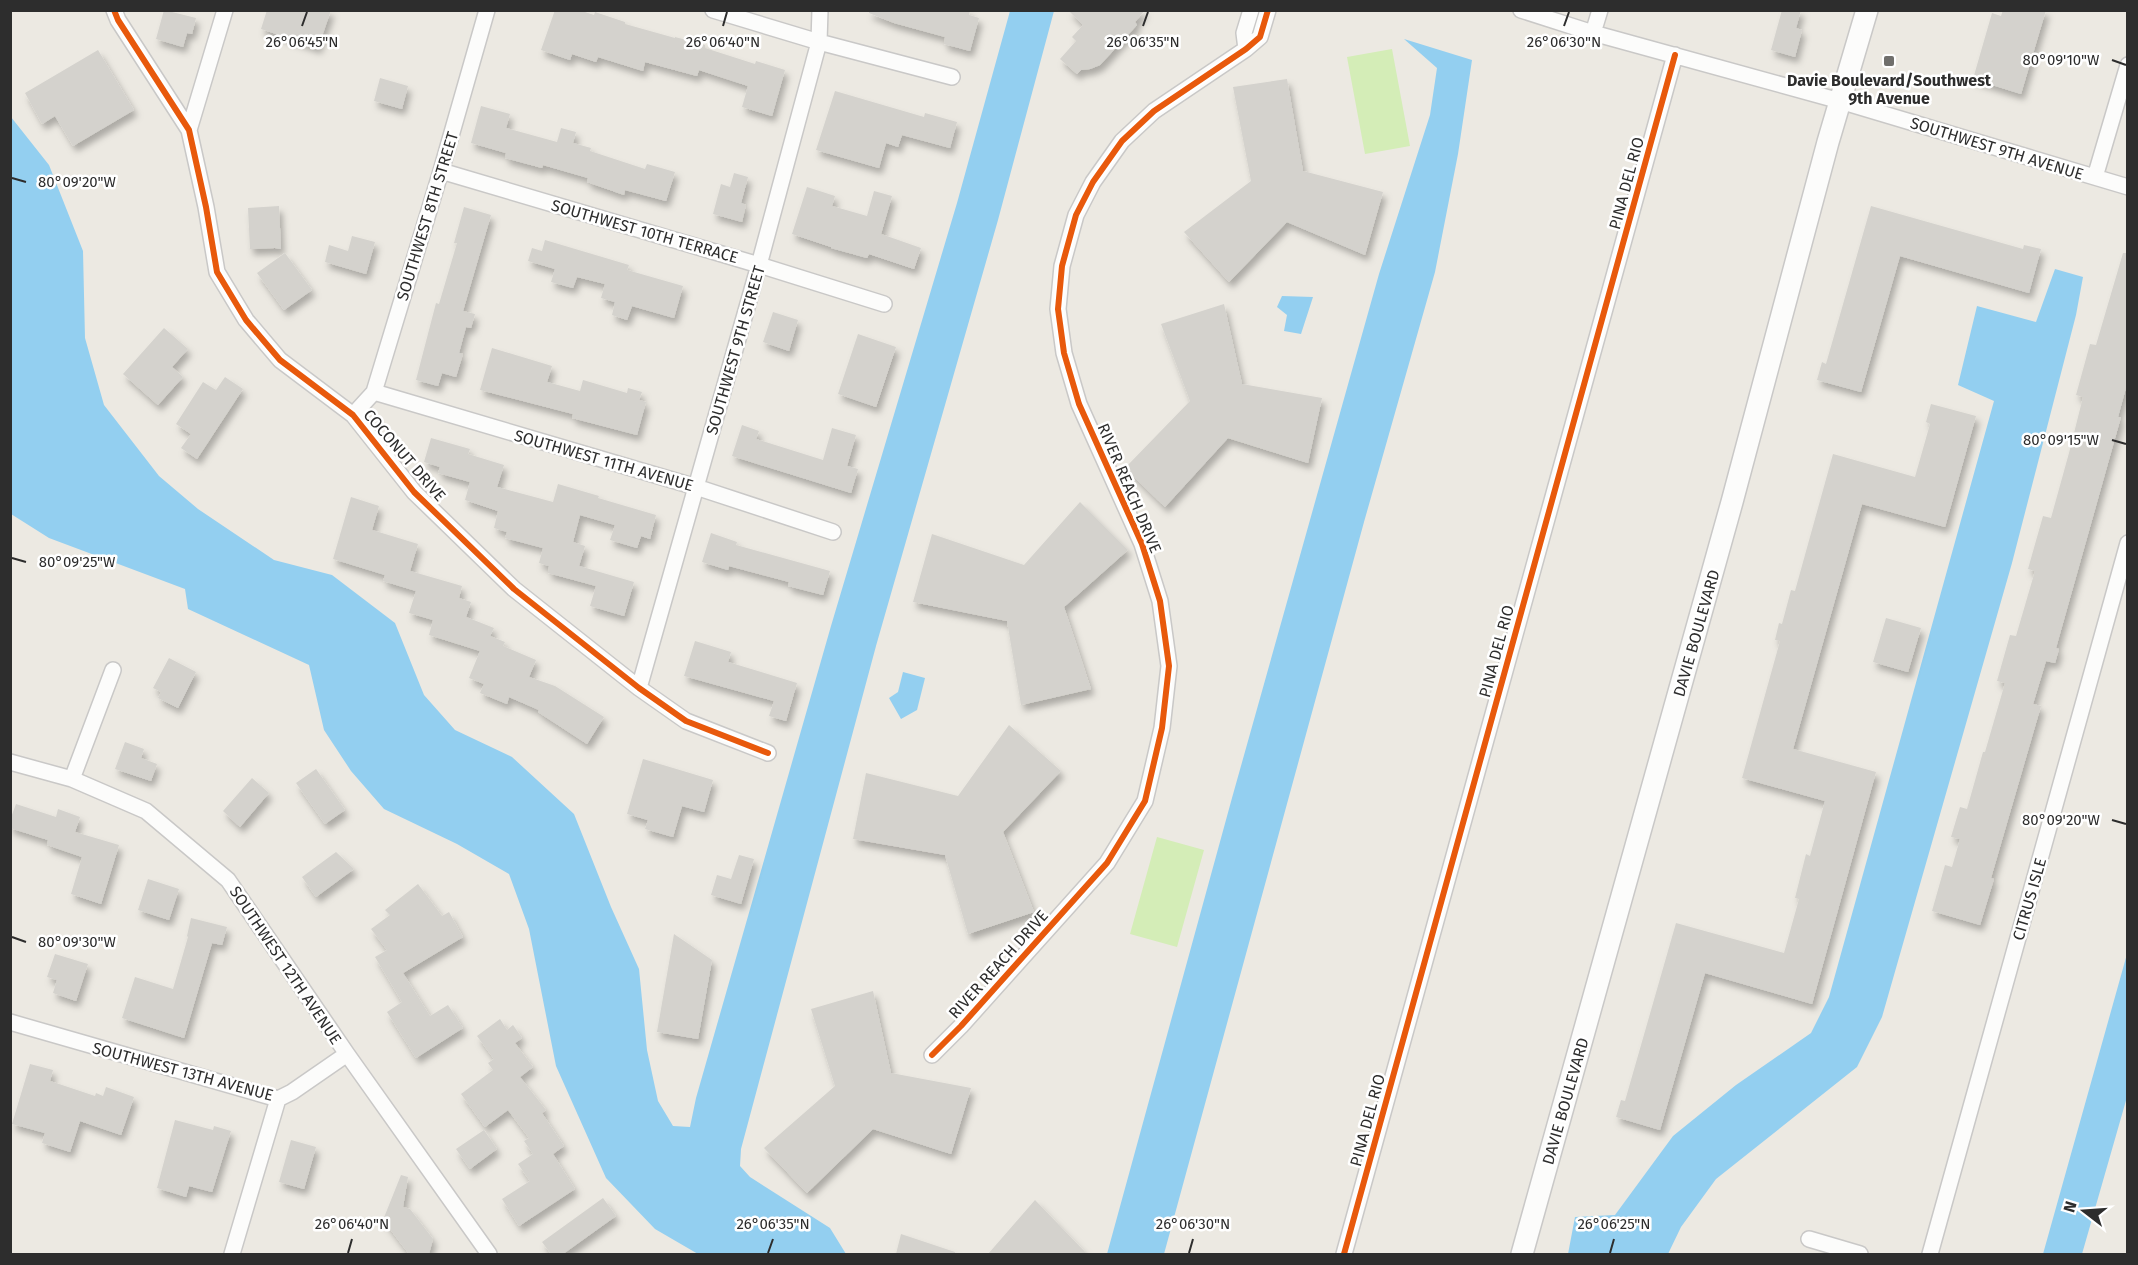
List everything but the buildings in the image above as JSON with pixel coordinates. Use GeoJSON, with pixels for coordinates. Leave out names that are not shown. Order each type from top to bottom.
{"type":"FeatureCollection","features":[{"type":"Feature","properties":{"kind":"main road","name":"DAVIE BOULEVARD"},"geometry":{"type":"LineString","coordinates":[[1522,1254],[1867,10]]}},
{"type":"Feature","properties":{"kind":"street","name":"COCONUT DRIVE"},"geometry":{"type":"LineString","coordinates":[[114,10],[118,20],[189,130],[217,272],[246,320],[280,360],[352,415],[414,492],[513,589],[639,688],[686,721],[768,753]]}},
{"type":"Feature","properties":{"kind":"street"},"geometry":{"type":"LineString","coordinates":[[189,130],[225,10]]}},
{"type":"Feature","properties":{"kind":"street","name":"SOUTHWEST 8TH STREET"},"geometry":{"type":"LineString","coordinates":[[352,415],[374,392],[487,10]]}},
{"type":"Feature","properties":{"kind":"street"},"geometry":{"type":"LineString","coordinates":[[714,10],[819,42],[952,77]]}},
{"type":"Feature","properties":{"kind":"street","name":"SOUTHWEST 9TH STREET"},"geometry":{"type":"LineString","coordinates":[[639,688],[759,265],[819,42],[820,10]]}},
{"type":"Feature","properties":{"kind":"street"},"geometry":{"type":"LineString","coordinates":[[1246,49],[1244,33],[1251,10]]}},
{"type":"Feature","properties":{"kind":"street","name":"RIVER REACH DRIVE"},"geometry":{"type":"LineString","coordinates":[[932,1055],[961,1026],[1107,863],[1145,801],[1162,728],[1168,666],[1160,601],[1142,544],[1079,404],[1064,352],[1058,309],[1062,266],[1076,215],[1093,182],[1122,141],[1154,111],[1246,49],[1260,37],[1268,10]]}},
{"type":"Feature","properties":{"kind":"street","name":"SOUTHWEST 9TH AVENUE"},"geometry":{"type":"LineString","coordinates":[[1521,10],[1593,33],[1840,101],[2127,187]]}},
{"type":"Feature","properties":{"kind":"street"},"geometry":{"type":"LineString","coordinates":[[1593,33],[1600,10]]}},
{"type":"Feature","properties":{"kind":"street","name":"PINA DEL RIO"},"geometry":{"type":"LineString","coordinates":[[1344,1254],[1675,56]]}},
{"type":"Feature","properties":{"kind":"street"},"geometry":{"type":"LineString","coordinates":[[2095,177],[2127,65]]}},
{"type":"Feature","properties":{"kind":"street","name":"SOUTHWEST 10TH TERRACE"},"geometry":{"type":"LineString","coordinates":[[441,171],[884,304]]}},
{"type":"Feature","properties":{"kind":"street","name":"SOUTHWEST 11TH AVENUE"},"geometry":{"type":"LineString","coordinates":[[374,392],[696,487],[833,531]]}},
{"type":"Feature","properties":{"kind":"street","name":"CITRUS ISLE"},"geometry":{"type":"LineString","coordinates":[[1930,1254],[2127,543]]}},
{"type":"Feature","properties":{"kind":"street"},"geometry":{"type":"LineString","coordinates":[[72,779],[113,670]]}},
{"type":"Feature","properties":{"kind":"street","name":"SOUTHWEST 12TH AVENUE"},"geometry":{"type":"LineString","coordinates":[[10,762],[72,779],[146,811],[228,880],[346,1054],[489,1254]]}},
{"type":"Feature","properties":{"kind":"street","name":"SOUTHWEST 13TH AVENUE"},"geometry":{"type":"LineString","coordinates":[[10,1022],[278,1099],[292,1092],[346,1054]]}},
{"type":"Feature","properties":{"kind":"street"},"geometry":{"type":"LineString","coordinates":[[232,1254],[278,1099]]}},
{"type":"Feature","properties":{"kind":"street"},"geometry":{"type":"LineString","coordinates":[[1809,1239],[1860,1254]]}},
{"type":"Feature","properties":{"kind":"green space"},"geometry":{"type":"Polygon","coordinates":[[[1392,49],[1410,146],[1365,154],[1347,57],[1392,49]]]}},
{"type":"Feature","properties":{"kind":"green space"},"geometry":{"type":"Polygon","coordinates":[[[1157,837],[1204,850],[1177,947],[1130,934],[1157,837]]]}},
{"type":"Feature","properties":{"kind":"water"},"geometry":{"type":"Polygon","coordinates":[[[1010,11],[1054,11],[998,220],[876,646],[741,1149],[740,1166],[750,1177],[830,1228],[846,1254],[698,1254],[655,1229],[606,1178],[556,1066],[529,929],[509,874],[457,844],[384,809],[351,771],[324,730],[309,665],[188,609],[185,589],[49,538],[11,514],[11,117],[49,165],[83,251],[85,338],[104,405],[159,476],[198,509],[274,560],[332,575],[395,623],[424,695],[455,730],[512,757],[574,814],[611,907],[639,969],[647,1050],[658,1101],[673,1126],[690,1127],[696,1098],[831,626],[957,203],[1010,11]]]}},
{"type":"Feature","properties":{"kind":"water"},"geometry":{"type":"Polygon","coordinates":[[[1404,39],[1472,60],[1458,154],[1435,272],[1364,522],[1164,1254],[1107,1254],[1379,274],[1430,115],[1437,68],[1404,39]]]}},
{"type":"Feature","properties":{"kind":"water"},"geometry":{"type":"Polygon","coordinates":[[[2055,269],[2083,277],[2076,315],[2012,563],[1882,1017],[1857,1067],[1716,1179],[1681,1227],[1668,1254],[1568,1254],[1575,1217],[1615,1215],[1673,1136],[1736,1085],[1811,1033],[1829,997],[1994,401],[1958,385],[1977,306],[2036,322],[2055,269]]]}},
{"type":"Feature","properties":{"kind":"water"},"geometry":{"type":"Polygon","coordinates":[[[1282,296],[1313,297],[1301,334],[1284,331],[1287,315],[1277,307],[1282,296]]]}},
{"type":"Feature","properties":{"kind":"water"},"geometry":{"type":"Polygon","coordinates":[[[903,672],[925,678],[917,710],[901,719],[889,698],[898,692],[903,672]]]}},
{"type":"Feature","properties":{"kind":"water"},"geometry":{"type":"Polygon","coordinates":[[[2127,954],[2127,1097],[2082,1254],[2043,1254],[2127,954]]]}},
{"type":"Feature","properties":{"kind":"cycle path"},"geometry":{"type":"LineString","coordinates":[[114,10],[118,20],[189,130],[217,272],[246,320],[280,360],[353,415],[414,492],[514,589],[639,688],[686,721],[768,753]]}},
{"type":"Feature","properties":{"kind":"cycle path"},"geometry":{"type":"LineString","coordinates":[[932,1055],[961,1026],[1107,863],[1145,801],[1162,728],[1169,666],[1160,601],[1142,544],[1079,404],[1064,353],[1058,309],[1062,266],[1076,215],[1093,182],[1122,141],[1154,111],[1246,49],[1260,37],[1268,10]]}},
{"type":"Feature","properties":{"kind":"cycle path"},"geometry":{"type":"LineString","coordinates":[[1344,1254],[1675,55]]}},
{"type":"Feature","properties":{"kind":"place","name":"Davie Boulevard/Southwest 9th Avenue"},"geometry":{"type":"Point","coordinates":[1889,61]}}]}
